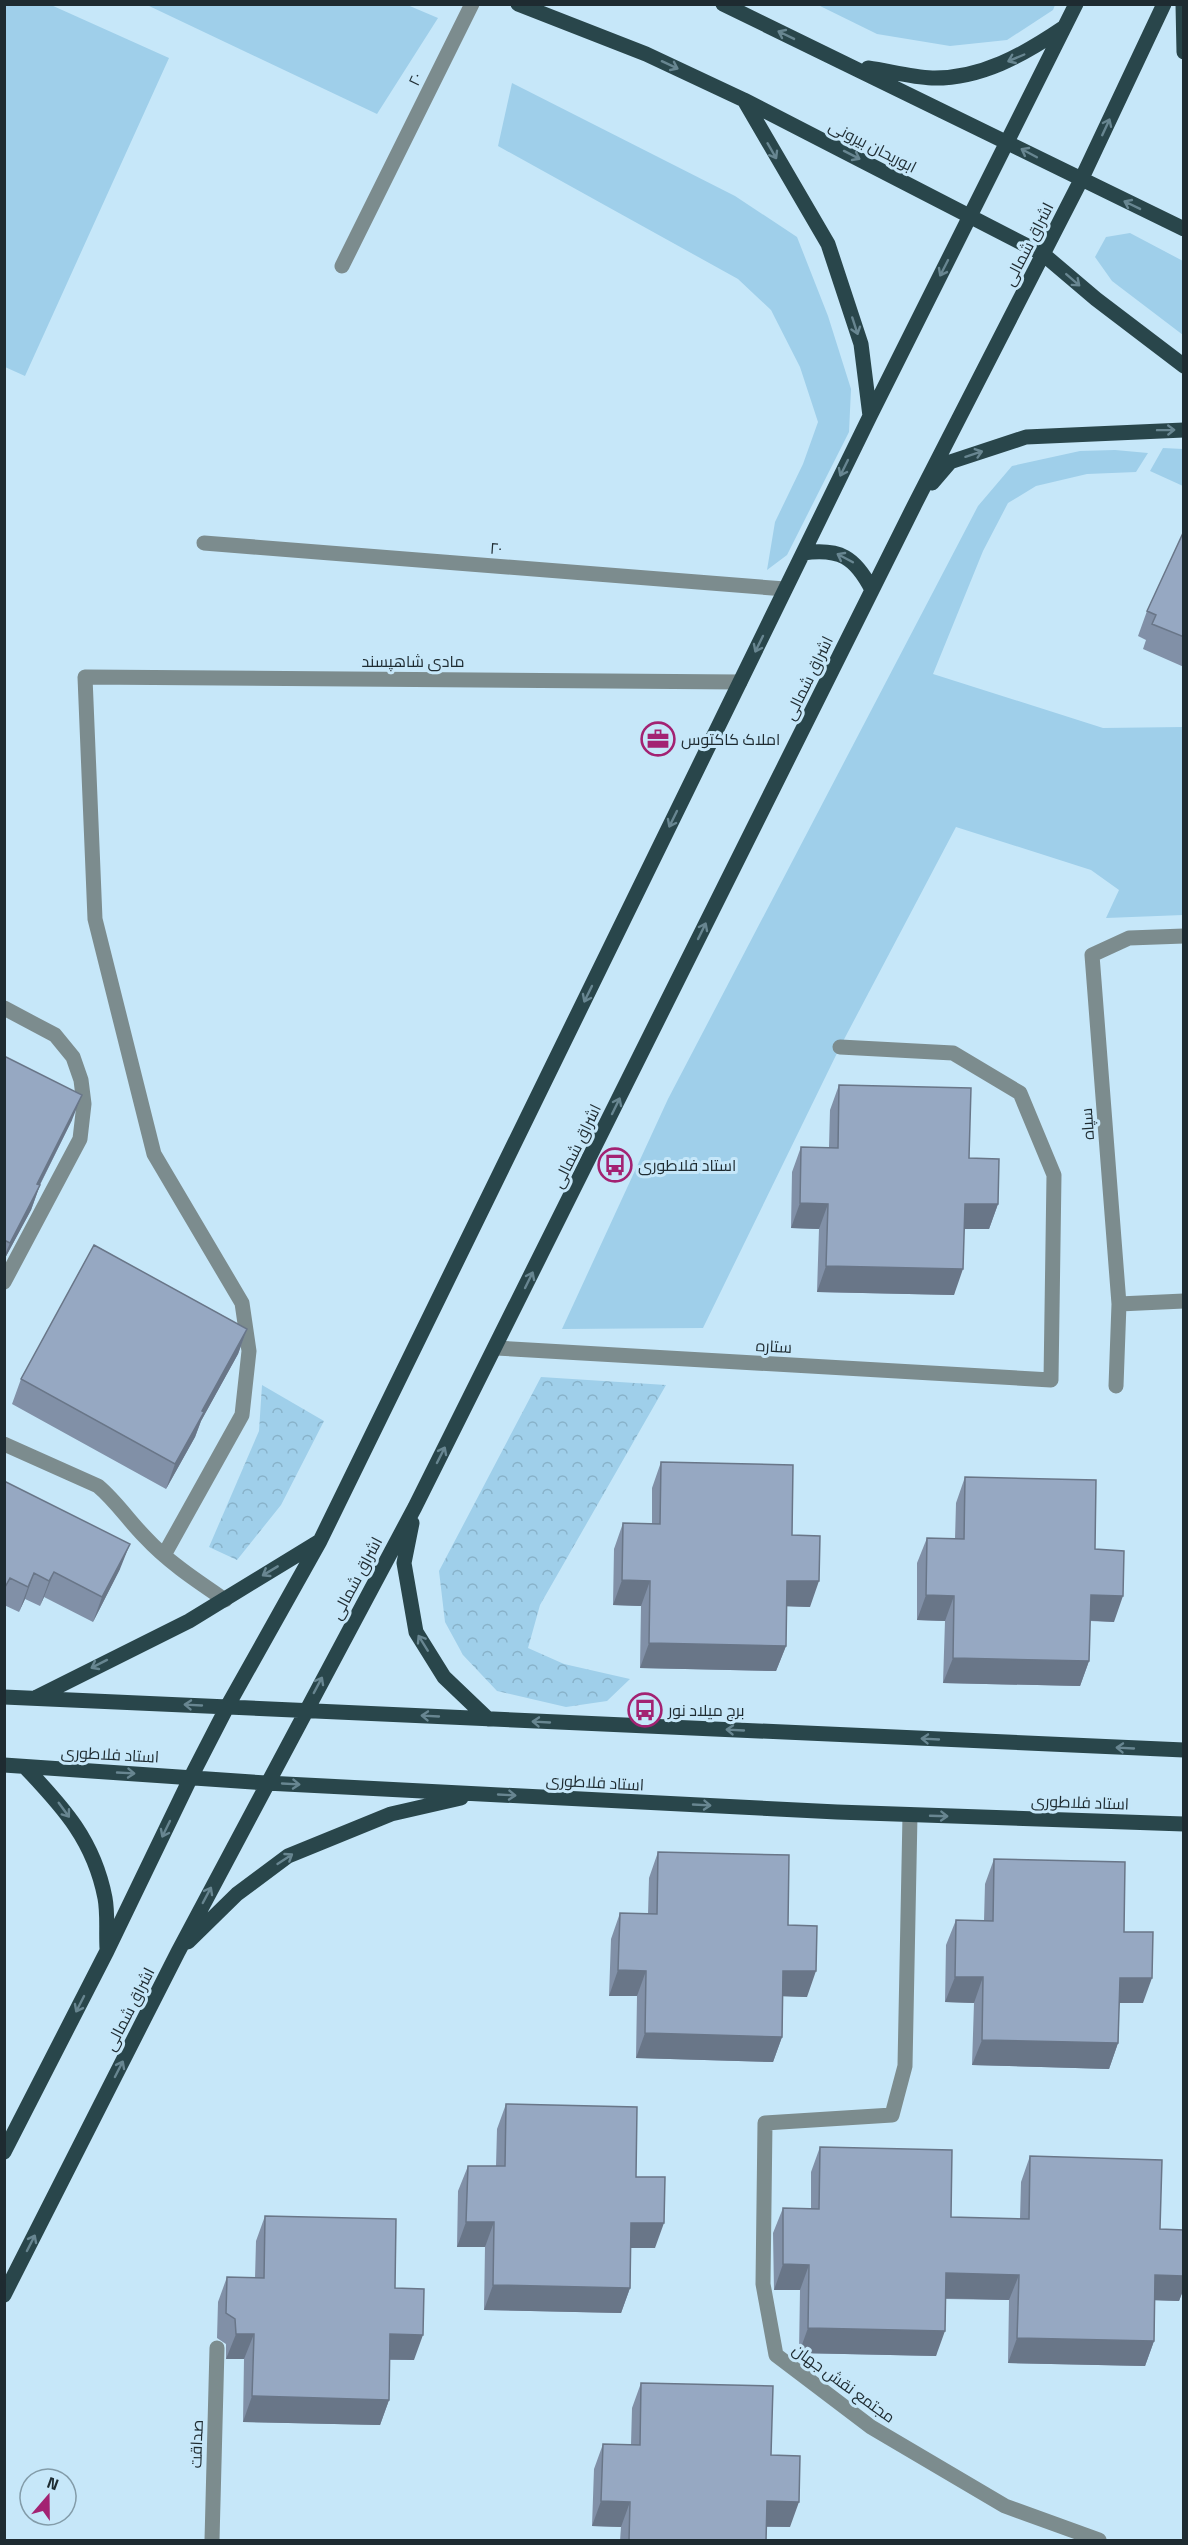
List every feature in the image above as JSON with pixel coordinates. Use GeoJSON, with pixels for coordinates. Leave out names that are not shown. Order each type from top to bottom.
{"type":"FeatureCollection","features":[{"type":"Feature","properties":{"kind":"main road","name":"ابوریحان بیرونی"},"geometry":{"type":"LineString","coordinates":[[518,4],[646,54],[744,100],[1043,254],[1096,299],[1184,366]]}},
{"type":"Feature","properties":{"kind":"main road"},"geometry":{"type":"LineString","coordinates":[[544,4],[646,54]]}},
{"type":"Feature","properties":{"kind":"main road"},"geometry":{"type":"LineString","coordinates":[[723,4],[1184,229]]}},
{"type":"Feature","properties":{"kind":"main road"},"geometry":{"type":"LineString","coordinates":[[4,2152],[107,1951],[227,1707],[320,1541],[870,416],[1076,4]]}},
{"type":"Feature","properties":{"kind":"main road","name":"اشراق شمالی"},"geometry":{"type":"LineString","coordinates":[[4,2295],[178,1952],[415,1507],[496,1348],[915,504],[1081,180],[1164,4]]}},
{"type":"Feature","properties":{"kind":"main road"},"geometry":{"type":"LineString","coordinates":[[1183,4],[1184,52]]}},
{"type":"Feature","properties":{"kind":"main road"},"geometry":{"type":"LineString","coordinates":[[839,60],[862,67],[932,78],[983,71],[1024,55],[1065,27]]}},
{"type":"Feature","properties":{"kind":"main road"},"geometry":{"type":"LineString","coordinates":[[744,100],[828,244],[861,344],[870,416]]}},
{"type":"Feature","properties":{"kind":"main road"},"geometry":{"type":"LineString","coordinates":[[915,504],[950,462],[1026,437],[1184,429]]}},
{"type":"Feature","properties":{"kind":"main road"},"geometry":{"type":"LineString","coordinates":[[803,553],[825,550],[846,556],[862,570],[872,590]]}},
{"type":"Feature","properties":{"kind":"main road"},"geometry":{"type":"LineString","coordinates":[[415,1507],[404,1563],[416,1632],[444,1677],[488,1719]]}},
{"type":"Feature","properties":{"kind":"main road"},"geometry":{"type":"LineString","coordinates":[[34,1698],[189,1620],[320,1541]]}},
{"type":"Feature","properties":{"kind":"main road"},"geometry":{"type":"LineString","coordinates":[[4,1697],[1184,1750]]}},
{"type":"Feature","properties":{"kind":"main road","name":"استاد فلاطوری"},"geometry":{"type":"LineString","coordinates":[[4,1765],[266,1783],[478,1794],[910,1815],[1184,1824]]}},
{"type":"Feature","properties":{"kind":"main road"},"geometry":{"type":"LineString","coordinates":[[25,1767],[63,1807],[94,1856],[105,1900],[107,1951]]}},
{"type":"Feature","properties":{"kind":"main road"},"geometry":{"type":"LineString","coordinates":[[178,1952],[237,1894],[288,1856],[391,1814],[478,1794]]}},
{"type":"Feature","properties":{"kind":"street","name":"۲۰"},"geometry":{"type":"LineString","coordinates":[[342,266],[472,4]]}},
{"type":"Feature","properties":{"kind":"street","name":"۲۰"},"geometry":{"type":"LineString","coordinates":[[204,543],[785,589]]}},
{"type":"Feature","properties":{"kind":"street","name":"مادی شاهپسند"},"geometry":{"type":"LineString","coordinates":[[164,1555],[242,1415],[249,1351],[242,1304],[154,1154],[95,919],[86,677],[740,682]]}},
{"type":"Feature","properties":{"kind":"street","name":"سپاه"},"geometry":{"type":"LineString","coordinates":[[1116,1386],[1119,1304],[1092,955],[1129,938],[1184,936]]}},
{"type":"Feature","properties":{"kind":"street"},"geometry":{"type":"LineString","coordinates":[[4,1008],[55,1035],[72,1057],[81,1080],[84,1104],[80,1139],[4,1282]]}},
{"type":"Feature","properties":{"kind":"street","name":"ستاره"},"geometry":{"type":"LineString","coordinates":[[496,1348],[1051,1380],[1054,1174],[1020,1093],[953,1053],[840,1047]]}},
{"type":"Feature","properties":{"kind":"street"},"geometry":{"type":"LineString","coordinates":[[1119,1304],[1184,1301]]}},
{"type":"Feature","properties":{"kind":"street"},"geometry":{"type":"LineString","coordinates":[[4,1444],[98,1486],[110,1496],[145,1538],[225,1600]]}},
{"type":"Feature","properties":{"kind":"street","name":"مجتمع نقش جهان"},"geometry":{"type":"LineString","coordinates":[[910,1815],[905,2066],[892,2115],[765,2123],[763,2284],[776,2355],[871,2427],[1005,2506],[1099,2541]]}},
{"type":"Feature","properties":{"kind":"street","name":"صداقت"},"geometry":{"type":"LineString","coordinates":[[212,2541],[217,2348]]}},
{"type":"Feature","properties":{"kind":"green space"},"geometry":{"type":"Polygon","coordinates":[[[5,4],[51,5],[169,58],[25,376],[5,367],[5,4]]]}},
{"type":"Feature","properties":{"kind":"green space"},"geometry":{"type":"Polygon","coordinates":[[[405,4],[438,18],[377,114],[147,5],[405,4]]]}},
{"type":"Feature","properties":{"kind":"green space"},"geometry":{"type":"Polygon","coordinates":[[[818,5],[1055,5],[1053,10],[1007,40],[950,46],[877,34],[818,5]]]}},
{"type":"Feature","properties":{"kind":"green space"},"geometry":{"type":"Polygon","coordinates":[[[512,83],[735,196],[797,237],[828,316],[851,389],[849,432],[787,555],[767,570],[775,522],[803,464],[818,422],[800,367],[771,310],[738,279],[498,146],[512,83]]]}},
{"type":"Feature","properties":{"kind":"green space"},"geometry":{"type":"Polygon","coordinates":[[[1130,233],[1183,261],[1183,335],[1112,281],[1095,257],[1106,237],[1130,233]]]}},
{"type":"Feature","properties":{"kind":"green space"},"geometry":{"type":"Polygon","coordinates":[[[1163,448],[1183,449],[1183,486],[1150,471],[1163,448]]]}},
{"type":"Feature","properties":{"kind":"green space"},"geometry":{"type":"Polygon","coordinates":[[[1115,450],[1148,453],[1136,472],[1087,474],[1036,486],[1008,503],[983,551],[933,674],[1103,728],[1183,727],[1183,915],[1106,918],[1119,890],[1091,870],[956,827],[840,1047],[703,1328],[562,1329],[668,1099],[978,506],[1012,466],[1080,451],[1115,450]]]}},
{"type":"Feature","properties":{"kind":"green space"},"geometry":{"type":"Polygon","coordinates":[[[541,1377],[666,1385],[540,1605],[528,1648],[564,1664],[630,1679],[607,1701],[566,1707],[497,1691],[463,1655],[445,1622],[439,1571],[541,1377]]]}},
{"type":"Feature","properties":{"kind":"green space"},"geometry":{"type":"Polygon","coordinates":[[[262,1385],[324,1421],[281,1505],[237,1560],[209,1547],[259,1431],[262,1385]]]}},
{"type":"Feature","properties":{"kind":"building"},"geometry":{"type":"Polygon","coordinates":[[[1183,533],[1184,637],[1152,624],[1156,615],[1147,611],[1183,533]]]}},
{"type":"Feature","properties":{"kind":"building"},"geometry":{"type":"Polygon","coordinates":[[[4,1056],[82,1095],[10,1243],[4,1240],[4,1056]]]}},
{"type":"Feature","properties":{"kind":"building"},"geometry":{"type":"Polygon","coordinates":[[[839,1085],[971,1088],[969,1158],[999,1159],[998,1204],[965,1204],[963,1269],[826,1266],[828,1204],[800,1203],[801,1147],[838,1148],[839,1085]]]}},
{"type":"Feature","properties":{"kind":"building"},"geometry":{"type":"Polygon","coordinates":[[[94,1245],[247,1329],[175,1464],[21,1379],[94,1245]]]}},
{"type":"Feature","properties":{"kind":"building"},"geometry":{"type":"Polygon","coordinates":[[[661,1462],[793,1465],[792,1535],[820,1536],[819,1581],[787,1581],[786,1646],[649,1643],[650,1581],[622,1580],[623,1523],[660,1524],[661,1462]]]}},
{"type":"Feature","properties":{"kind":"building"},"geometry":{"type":"Polygon","coordinates":[[[965,1477],[1096,1480],[1095,1549],[1124,1551],[1123,1596],[1091,1595],[1089,1661],[953,1658],[954,1596],[926,1595],[927,1538],[964,1539],[965,1477]]]}},
{"type":"Feature","properties":{"kind":"building"},"geometry":{"type":"Polygon","coordinates":[[[4,1481],[130,1544],[102,1597],[54,1572],[49,1581],[34,1573],[28,1587],[10,1578],[4,1589],[4,1481]]]}},
{"type":"Feature","properties":{"kind":"building"},"geometry":{"type":"Polygon","coordinates":[[[658,1852],[789,1855],[788,1925],[817,1926],[816,1971],[783,1971],[782,2037],[645,2033],[646,1971],[618,1970],[620,1913],[657,1914],[658,1852]]]}},
{"type":"Feature","properties":{"kind":"building"},"geometry":{"type":"Polygon","coordinates":[[[994,1859],[1125,1862],[1124,1932],[1153,1932],[1152,1978],[1120,1978],[1118,2043],[982,2040],[983,1977],[955,1977],[956,1920],[993,1921],[994,1859]]]}},
{"type":"Feature","properties":{"kind":"building"},"geometry":{"type":"Polygon","coordinates":[[[506,2104],[637,2107],[636,2177],[665,2177],[664,2223],[631,2223],[630,2288],[493,2285],[494,2222],[466,2222],[468,2166],[505,2166],[506,2104]]]}},
{"type":"Feature","properties":{"kind":"building"},"geometry":{"type":"Polygon","coordinates":[[[820,2147],[952,2150],[951,2217],[1029,2219],[1030,2156],[1162,2160],[1160,2229],[1184,2230],[1184,2276],[1155,2275],[1154,2341],[1017,2338],[1019,2275],[946,2273],[945,2331],[808,2328],[809,2265],[783,2264],[783,2208],[819,2209],[820,2147]]]}},
{"type":"Feature","properties":{"kind":"building"},"geometry":{"type":"Polygon","coordinates":[[[265,2216],[396,2219],[395,2288],[424,2289],[423,2335],[390,2334],[389,2400],[252,2396],[254,2334],[236,2334],[235,2319],[226,2313],[227,2277],[264,2278],[265,2216]]]}},
{"type":"Feature","properties":{"kind":"building"},"geometry":{"type":"Polygon","coordinates":[[[641,2383],[773,2386],[771,2455],[800,2456],[799,2502],[767,2501],[766,2541],[629,2541],[630,2502],[601,2501],[603,2444],[640,2445],[641,2383]]]}},
{"type":"Feature","properties":{"kind":"place","name":"املاک کاکتوس"},"geometry":{"type":"Point","coordinates":[658,739]}},
{"type":"Feature","properties":{"kind":"place","name":"استاد فلاطوری"},"geometry":{"type":"Point","coordinates":[615,1165]}},
{"type":"Feature","properties":{"kind":"place","name":"برج میلاد نور"},"geometry":{"type":"Point","coordinates":[645,1710]}}]}
